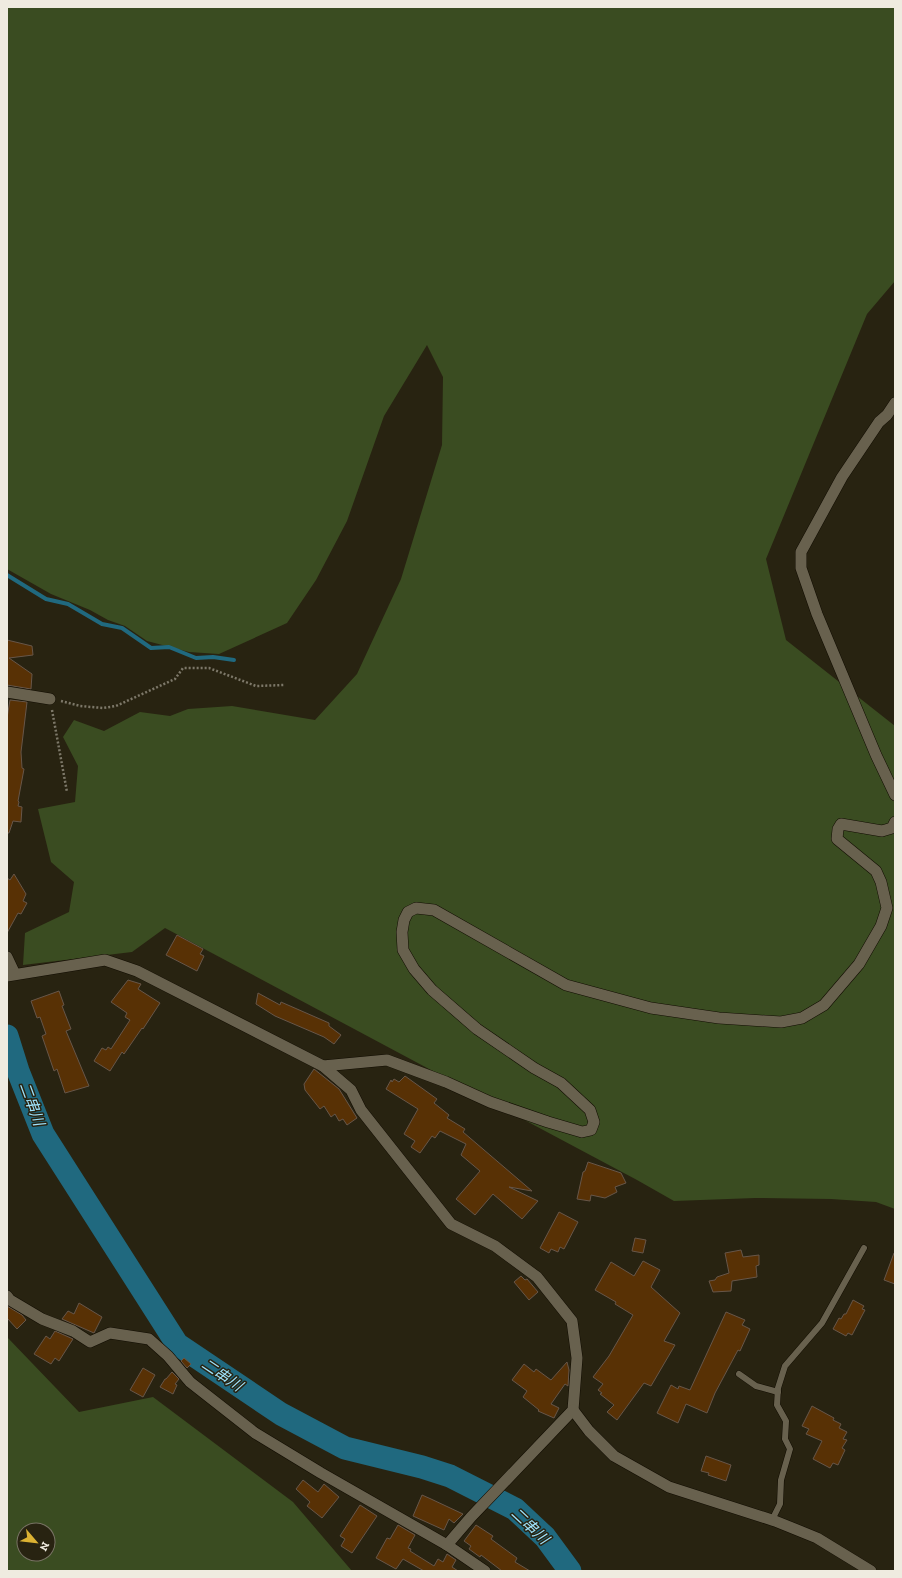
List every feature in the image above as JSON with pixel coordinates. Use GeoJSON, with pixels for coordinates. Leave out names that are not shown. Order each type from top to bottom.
{"type":"FeatureCollection","features":[{"type":"Feature","properties":{"kind":"street"},"geometry":{"type":"LineString","coordinates":[[895,404],[879,422],[842,477],[801,552],[801,568],[817,614],[876,755],[895,795]]}},
{"type":"Feature","properties":{"kind":"street"},"geometry":{"type":"LineString","coordinates":[[7,692],[50,699]]}},
{"type":"Feature","properties":{"kind":"street"},"geometry":{"type":"LineString","coordinates":[[323,1066],[387,1060],[446,1082],[490,1102],[519,1112],[582,1132],[591,1130],[594,1122],[590,1110],[561,1084],[534,1068],[476,1029],[432,990],[414,969],[403,950],[402,932],[404,920],[408,912],[416,908],[434,910],[566,985],[643,1006],[720,1018],[781,1022],[802,1018],[824,1005],[859,964],[881,926],[887,908],[881,882],[876,871],[837,839],[838,829],[841,824],[882,831],[892,828],[895,822]]}},
{"type":"Feature","properties":{"kind":"street"},"geometry":{"type":"LineString","coordinates":[[7,957],[11,975],[105,960],[137,971],[323,1066],[352,1090],[361,1110],[451,1224],[495,1246],[537,1277],[572,1321],[577,1358],[573,1410],[503,1483],[447,1545]]}},
{"type":"Feature","properties":{"kind":"street"},"geometry":{"type":"LineString","coordinates":[[7,1296],[10,1300],[42,1319],[72,1330],[90,1342],[110,1333],[149,1339],[168,1356],[190,1382],[255,1433],[321,1473],[447,1545],[485,1571]]}},
{"type":"Feature","properties":{"kind":"street"},"geometry":{"type":"LineString","coordinates":[[573,1410],[589,1431],[614,1456],[669,1487],[772,1520],[817,1538],[871,1571]]}},
{"type":"Feature","properties":{"kind":"lane"},"geometry":{"type":"LineString","coordinates":[[772,1520],[780,1504],[781,1480],[790,1449],[785,1439],[786,1421],[777,1405],[778,1392],[785,1366],[822,1323],[864,1248]]}},
{"type":"Feature","properties":{"kind":"lane"},"geometry":{"type":"LineString","coordinates":[[739,1374],[756,1386],[778,1392]]}},
{"type":"Feature","properties":{"kind":"path"},"geometry":{"type":"LineString","coordinates":[[67,792],[50,699],[80,706],[103,708],[116,706],[175,679],[183,668],[209,668],[256,686],[284,684]]}},
{"type":"Feature","properties":{"kind":"green space"},"geometry":{"type":"Polygon","coordinates":[[[7,7],[895,7],[895,281],[867,314],[766,559],[786,640],[895,726],[895,1209],[876,1202],[831,1199],[755,1198],[674,1201],[165,928],[132,952],[23,965],[25,933],[69,912],[74,882],[51,862],[38,809],[75,802],[78,766],[63,737],[74,720],[104,731],[140,712],[170,716],[188,709],[232,706],[315,720],[357,674],[401,579],[442,445],[443,377],[427,345],[384,416],[347,521],[316,580],[287,623],[219,654],[189,652],[147,641],[125,626],[108,620],[90,610],[51,594],[7,569],[7,7]]]}},
{"type":"Feature","properties":{"kind":"green space"},"geometry":{"type":"Polygon","coordinates":[[[7,1337],[79,1412],[153,1397],[293,1502],[352,1571],[7,1571],[7,1337]]]}},
{"type":"Feature","properties":{"kind":"building"},"geometry":{"type":"Polygon","coordinates":[[[7,640],[32,646],[33,655],[9,658],[32,674],[31,689],[7,685],[7,640]]]}},
{"type":"Feature","properties":{"kind":"building"},"geometry":{"type":"Polygon","coordinates":[[[10,700],[27,702],[21,752],[22,768],[24,769],[18,801],[18,806],[22,807],[21,822],[13,821],[9,833],[7,833],[7,718],[10,700]]]}},
{"type":"Feature","properties":{"kind":"building"},"geometry":{"type":"Polygon","coordinates":[[[14,874],[26,894],[23,901],[27,903],[21,914],[18,913],[7,933],[7,878],[10,880],[14,874]]]}},
{"type":"Feature","properties":{"kind":"building"},"geometry":{"type":"Polygon","coordinates":[[[177,935],[203,949],[200,954],[204,956],[197,971],[166,955],[177,935]]]}},
{"type":"Feature","properties":{"kind":"building"},"geometry":{"type":"Polygon","coordinates":[[[128,980],[141,984],[138,989],[160,1003],[143,1029],[142,1028],[124,1054],[122,1052],[110,1071],[94,1061],[102,1048],[106,1050],[108,1047],[111,1049],[130,1020],[125,1017],[127,1013],[111,1002],[128,980]]]}},
{"type":"Feature","properties":{"kind":"building"},"geometry":{"type":"Polygon","coordinates":[[[59,991],[64,1005],[62,1006],[71,1029],[66,1031],[89,1086],[65,1093],[57,1069],[54,1071],[42,1036],[46,1034],[40,1017],[37,1018],[31,1001],[59,991]]]}},
{"type":"Feature","properties":{"kind":"building"},"geometry":{"type":"Polygon","coordinates":[[[258,993],[280,1005],[281,1002],[329,1023],[329,1026],[341,1035],[334,1044],[324,1037],[275,1016],[256,1004],[258,993]]]}},
{"type":"Feature","properties":{"kind":"building"},"geometry":{"type":"Polygon","coordinates":[[[314,1069],[339,1089],[357,1118],[347,1125],[343,1119],[339,1121],[335,1114],[331,1117],[324,1106],[320,1109],[305,1090],[304,1084],[314,1069]]]}},
{"type":"Feature","properties":{"kind":"building"},"geometry":{"type":"Polygon","coordinates":[[[405,1076],[437,1099],[434,1103],[449,1115],[447,1118],[465,1129],[463,1132],[532,1191],[509,1187],[538,1201],[522,1219],[493,1194],[475,1215],[456,1199],[480,1171],[461,1155],[466,1144],[440,1131],[435,1138],[432,1136],[420,1153],[411,1147],[415,1141],[404,1134],[418,1109],[386,1089],[391,1080],[392,1082],[394,1079],[399,1082],[405,1076]]]}},
{"type":"Feature","properties":{"kind":"building"},"geometry":{"type":"Polygon","coordinates":[[[588,1162],[621,1173],[626,1183],[615,1187],[617,1192],[605,1198],[591,1195],[590,1201],[577,1199],[583,1172],[585,1171],[588,1162]]]}},
{"type":"Feature","properties":{"kind":"building"},"geometry":{"type":"Polygon","coordinates":[[[559,1212],[578,1222],[564,1249],[560,1247],[558,1252],[551,1249],[549,1253],[540,1248],[559,1212]]]}},
{"type":"Feature","properties":{"kind":"building"},"geometry":{"type":"Polygon","coordinates":[[[635,1238],[646,1240],[643,1253],[632,1251],[635,1238]]]}},
{"type":"Feature","properties":{"kind":"building"},"geometry":{"type":"Polygon","coordinates":[[[741,1250],[743,1257],[759,1255],[759,1265],[756,1266],[757,1277],[732,1281],[731,1291],[713,1292],[709,1281],[715,1280],[717,1277],[729,1273],[725,1253],[741,1250]]]}},
{"type":"Feature","properties":{"kind":"building"},"geometry":{"type":"Polygon","coordinates":[[[895,1253],[895,1284],[884,1280],[895,1253]]]}},
{"type":"Feature","properties":{"kind":"building"},"geometry":{"type":"Polygon","coordinates":[[[643,1261],[660,1270],[651,1287],[680,1313],[664,1341],[675,1345],[651,1386],[644,1383],[617,1420],[607,1412],[614,1405],[600,1394],[602,1393],[598,1390],[603,1384],[593,1377],[609,1356],[633,1315],[615,1304],[616,1302],[595,1290],[611,1262],[634,1276],[643,1261]]]}},
{"type":"Feature","properties":{"kind":"building"},"geometry":{"type":"Polygon","coordinates":[[[521,1276],[525,1280],[527,1279],[538,1292],[529,1300],[514,1282],[521,1276]]]}},
{"type":"Feature","properties":{"kind":"building"},"geometry":{"type":"Polygon","coordinates":[[[853,1300],[864,1306],[862,1309],[865,1310],[852,1335],[848,1333],[846,1336],[833,1329],[839,1318],[841,1319],[844,1314],[846,1314],[853,1300]]]}},
{"type":"Feature","properties":{"kind":"building"},"geometry":{"type":"Polygon","coordinates":[[[79,1303],[102,1317],[94,1333],[62,1319],[68,1311],[74,1314],[79,1303]]]}},
{"type":"Feature","properties":{"kind":"building"},"geometry":{"type":"Polygon","coordinates":[[[7,1306],[22,1315],[26,1320],[17,1329],[7,1318],[7,1306]]]}},
{"type":"Feature","properties":{"kind":"building"},"geometry":{"type":"Polygon","coordinates":[[[726,1312],[745,1320],[742,1325],[750,1329],[740,1351],[738,1350],[715,1393],[707,1413],[686,1404],[678,1423],[657,1413],[671,1385],[678,1389],[679,1386],[690,1390],[726,1312]]]}},
{"type":"Feature","properties":{"kind":"building"},"geometry":{"type":"Polygon","coordinates":[[[55,1331],[73,1339],[59,1361],[55,1358],[51,1364],[34,1354],[46,1336],[50,1339],[55,1331]]]}},
{"type":"Feature","properties":{"kind":"building"},"geometry":{"type":"Polygon","coordinates":[[[184,1358],[191,1364],[187,1368],[181,1361],[184,1358]]]}},
{"type":"Feature","properties":{"kind":"building"},"geometry":{"type":"Polygon","coordinates":[[[567,1362],[569,1370],[568,1386],[565,1384],[551,1404],[559,1408],[554,1418],[538,1411],[539,1410],[523,1397],[527,1391],[512,1380],[524,1364],[534,1372],[536,1369],[551,1380],[567,1362]]]}},
{"type":"Feature","properties":{"kind":"building"},"geometry":{"type":"Polygon","coordinates":[[[143,1368],[155,1375],[143,1397],[130,1390],[143,1368]]]}},
{"type":"Feature","properties":{"kind":"building"},"geometry":{"type":"Polygon","coordinates":[[[172,1372],[179,1379],[175,1384],[177,1385],[173,1394],[160,1387],[172,1372]]]}},
{"type":"Feature","properties":{"kind":"building"},"geometry":{"type":"Polygon","coordinates":[[[812,1406],[834,1418],[833,1420],[841,1424],[839,1428],[847,1432],[843,1439],[847,1440],[842,1448],[845,1450],[838,1465],[833,1463],[830,1468],[813,1459],[822,1441],[806,1434],[809,1429],[802,1426],[812,1406]]]}},
{"type":"Feature","properties":{"kind":"building"},"geometry":{"type":"Polygon","coordinates":[[[706,1456],[731,1465],[726,1481],[701,1471],[706,1456]]]}},
{"type":"Feature","properties":{"kind":"building"},"geometry":{"type":"Polygon","coordinates":[[[303,1480],[318,1492],[324,1484],[339,1497],[322,1518],[307,1506],[310,1502],[296,1489],[303,1480]]]}},
{"type":"Feature","properties":{"kind":"building"},"geometry":{"type":"Polygon","coordinates":[[[422,1495],[463,1514],[454,1523],[449,1519],[444,1530],[413,1516],[422,1495]]]}},
{"type":"Feature","properties":{"kind":"building"},"geometry":{"type":"Polygon","coordinates":[[[360,1505],[377,1516],[352,1553],[341,1546],[345,1539],[340,1536],[360,1505]]]}},
{"type":"Feature","properties":{"kind":"building"},"geometry":{"type":"Polygon","coordinates":[[[398,1525],[415,1535],[408,1548],[411,1549],[410,1551],[434,1566],[438,1559],[443,1562],[447,1554],[456,1560],[452,1567],[458,1571],[424,1571],[403,1559],[396,1569],[376,1558],[387,1538],[390,1539],[398,1525]]]}},
{"type":"Feature","properties":{"kind":"building"},"geometry":{"type":"Polygon","coordinates":[[[476,1525],[493,1536],[491,1539],[517,1558],[515,1562],[530,1571],[502,1571],[481,1555],[480,1557],[469,1549],[471,1546],[464,1541],[476,1525]]]}},
{"type":"Feature","properties":{"kind":"waterway"},"geometry":{"type":"LineString","coordinates":[[7,575],[46,599],[68,604],[102,624],[122,628],[151,648],[169,647],[196,658],[213,657],[234,660]]}},
{"type":"Feature","properties":{"kind":"waterway","name":"二串川"},"geometry":{"type":"LineString","coordinates":[[7,1036],[18,1071],[43,1134],[177,1344],[281,1414],[345,1448],[422,1467],[450,1476],[515,1509],[545,1537],[570,1571]]}}]}
